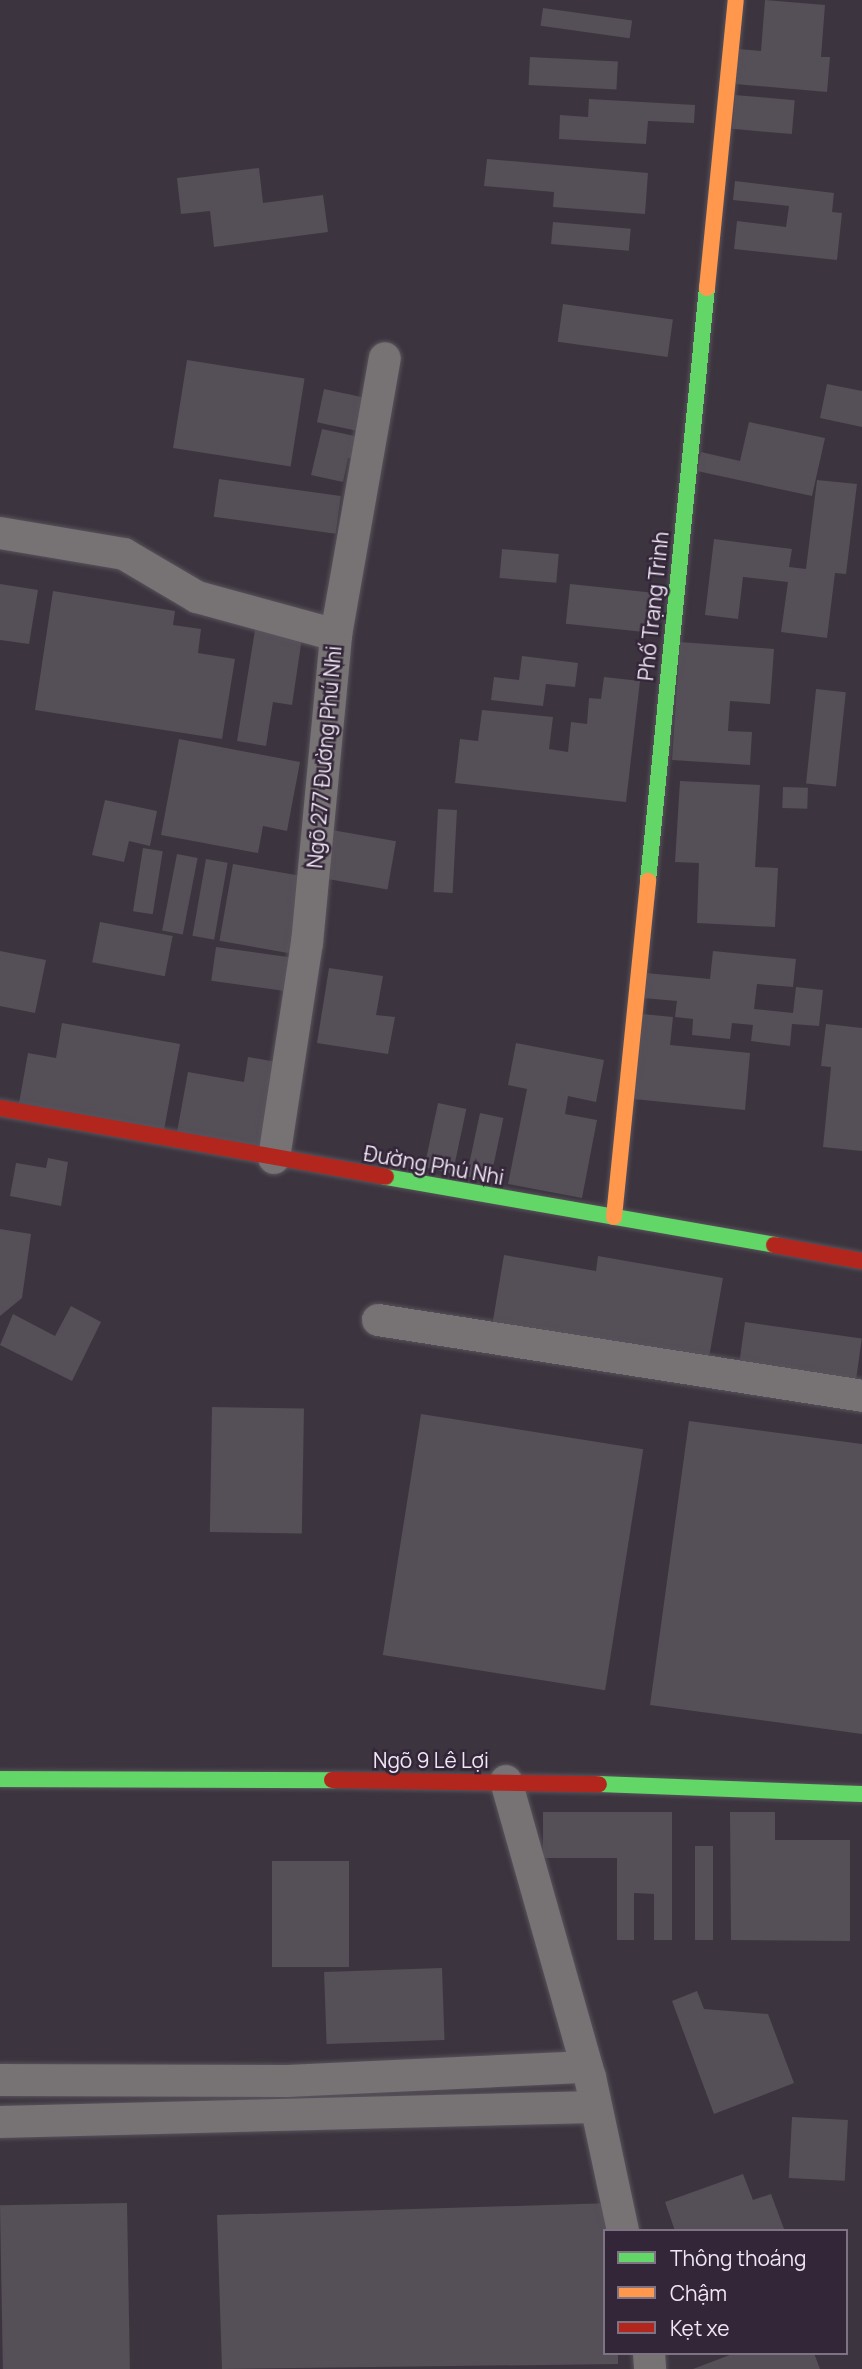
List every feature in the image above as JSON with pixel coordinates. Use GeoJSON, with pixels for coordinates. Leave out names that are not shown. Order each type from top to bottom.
{"type":"FeatureCollection","features":[{"type":"Feature","properties":{"kind":"street","name":"Phố Trạng Trình"},"geometry":{"type":"LineString","coordinates":[[614,1217],[736,0]]}},
{"type":"Feature","properties":{"kind":"street","name":"Ngõ 277 Đường Phú Nhi"},"geometry":{"type":"LineString","coordinates":[[274,1158],[307,943],[336,635],[385,358]]}},
{"type":"Feature","properties":{"kind":"street"},"geometry":{"type":"LineString","coordinates":[[0,533],[124,554],[197,597],[336,635]]}},
{"type":"Feature","properties":{"kind":"street","name":"Đường Phú Nhi"},"geometry":{"type":"LineString","coordinates":[[0,1108],[862,1261]]}},
{"type":"Feature","properties":{"kind":"street"},"geometry":{"type":"LineString","coordinates":[[378,1320],[862,1396]]}},
{"type":"Feature","properties":{"kind":"street","name":"Ngõ 9 Lê Lợi"},"geometry":{"type":"LineString","coordinates":[[0,1779],[506,1781],[862,1794]]}},
{"type":"Feature","properties":{"kind":"street"},"geometry":{"type":"LineString","coordinates":[[506,1781],[587,2067],[623,2229]]}},
{"type":"Feature","properties":{"kind":"street"},"geometry":{"type":"LineString","coordinates":[[0,2080],[287,2081],[587,2067]]}},
{"type":"Feature","properties":{"kind":"street"},"geometry":{"type":"LineString","coordinates":[[0,2122],[596,2108]]}},
{"type":"Feature","properties":{"kind":"building"},"geometry":{"type":"Polygon","coordinates":[[[765,0],[825,5],[821,57],[830,57],[827,92],[735,84],[739,49],[761,51],[765,0]]]}},
{"type":"Feature","properties":{"kind":"building"},"geometry":{"type":"Polygon","coordinates":[[[543,8],[632,21],[630,38],[540,26],[543,8]]]}},
{"type":"Feature","properties":{"kind":"building"},"geometry":{"type":"Polygon","coordinates":[[[530,57],[618,62],[616,90],[529,85],[530,57]]]}},
{"type":"Feature","properties":{"kind":"building"},"geometry":{"type":"Polygon","coordinates":[[[735,95],[795,100],[792,134],[732,129],[735,95]]]}},
{"type":"Feature","properties":{"kind":"building"},"geometry":{"type":"Polygon","coordinates":[[[589,99],[695,105],[694,123],[648,121],[646,144],[559,139],[560,115],[588,117],[589,99]]]}},
{"type":"Feature","properties":{"kind":"building"},"geometry":{"type":"Polygon","coordinates":[[[487,159],[648,173],[645,214],[553,207],[554,192],[484,186],[487,159]]]}},
{"type":"Feature","properties":{"kind":"building"},"geometry":{"type":"Polygon","coordinates":[[[259,168],[263,203],[323,195],[328,232],[214,247],[210,211],[181,214],[177,178],[259,168]]]}},
{"type":"Feature","properties":{"kind":"building"},"geometry":{"type":"Polygon","coordinates":[[[735,181],[834,193],[832,212],[842,213],[837,260],[734,249],[737,221],[786,227],[789,206],[733,200],[735,181]]]}},
{"type":"Feature","properties":{"kind":"building"},"geometry":{"type":"Polygon","coordinates":[[[553,222],[631,229],[629,251],[551,244],[553,222]]]}},
{"type":"Feature","properties":{"kind":"building"},"geometry":{"type":"Polygon","coordinates":[[[563,304],[673,319],[668,357],[558,342],[563,304]]]}},
{"type":"Feature","properties":{"kind":"building"},"geometry":{"type":"Polygon","coordinates":[[[187,360],[305,379],[291,467],[173,448],[187,360]]]}},
{"type":"Feature","properties":{"kind":"building"},"geometry":{"type":"Polygon","coordinates":[[[827,384],[862,391],[862,427],[820,418],[827,384]]]}},
{"type":"Feature","properties":{"kind":"building"},"geometry":{"type":"Polygon","coordinates":[[[324,389],[366,398],[359,431],[317,422],[324,389]]]}},
{"type":"Feature","properties":{"kind":"building"},"geometry":{"type":"Polygon","coordinates":[[[749,422],[825,438],[812,496],[697,471],[701,452],[740,461],[749,422]]]}},
{"type":"Feature","properties":{"kind":"building"},"geometry":{"type":"Polygon","coordinates":[[[322,429],[364,438],[359,460],[348,458],[343,482],[311,475],[322,429]]]}},
{"type":"Feature","properties":{"kind":"building"},"geometry":{"type":"Polygon","coordinates":[[[219,479],[341,496],[336,534],[214,517],[219,479]]]}},
{"type":"Feature","properties":{"kind":"building"},"geometry":{"type":"Polygon","coordinates":[[[817,480],[857,484],[846,574],[835,573],[827,638],[781,632],[788,582],[743,577],[738,619],[705,615],[714,539],[792,549],[789,567],[806,569],[817,480]]]}},
{"type":"Feature","properties":{"kind":"building"},"geometry":{"type":"Polygon","coordinates":[[[502,549],[559,554],[556,583],[499,578],[502,549]]]}},
{"type":"Feature","properties":{"kind":"building"},"geometry":{"type":"Polygon","coordinates":[[[0,584],[38,590],[29,644],[0,640],[0,584]]]}},
{"type":"Feature","properties":{"kind":"building"},"geometry":{"type":"Polygon","coordinates":[[[570,584],[651,592],[646,632],[566,624],[570,584]]]}},
{"type":"Feature","properties":{"kind":"building"},"geometry":{"type":"Polygon","coordinates":[[[53,591],[175,611],[173,625],[201,629],[198,653],[235,659],[222,739],[35,710],[53,591]]]}},
{"type":"Feature","properties":{"kind":"building"},"geometry":{"type":"Polygon","coordinates":[[[256,624],[303,631],[292,705],[273,702],[266,746],[237,741],[256,624]]]}},
{"type":"Feature","properties":{"kind":"building"},"geometry":{"type":"Polygon","coordinates":[[[680,642],[774,649],[770,704],[730,701],[728,731],[752,732],[750,765],[672,760],[680,642]]]}},
{"type":"Feature","properties":{"kind":"building"},"geometry":{"type":"Polygon","coordinates":[[[522,656],[578,663],[575,687],[546,684],[543,706],[491,700],[494,677],[519,680],[522,656]]]}},
{"type":"Feature","properties":{"kind":"building"},"geometry":{"type":"Polygon","coordinates":[[[604,677],[640,681],[626,802],[455,783],[460,739],[478,741],[482,710],[553,717],[549,749],[568,752],[571,722],[587,724],[589,698],[601,699],[604,677]]]}},
{"type":"Feature","properties":{"kind":"building"},"geometry":{"type":"Polygon","coordinates":[[[816,689],[846,692],[836,787],[806,783],[816,689]]]}},
{"type":"Feature","properties":{"kind":"building"},"geometry":{"type":"Polygon","coordinates":[[[179,739],[300,762],[287,831],[263,826],[258,853],[161,835],[179,739]]]}},
{"type":"Feature","properties":{"kind":"building"},"geometry":{"type":"Polygon","coordinates":[[[680,781],[760,785],[755,867],[778,868],[775,927],[697,923],[699,863],[675,862],[680,781]]]}},
{"type":"Feature","properties":{"kind":"building"},"geometry":{"type":"Polygon","coordinates":[[[783,787],[808,788],[807,809],[782,808],[783,787]]]}},
{"type":"Feature","properties":{"kind":"building"},"geometry":{"type":"Polygon","coordinates":[[[105,800],[157,811],[150,846],[129,841],[124,862],[92,855],[105,800]]]}},
{"type":"Feature","properties":{"kind":"building"},"geometry":{"type":"Polygon","coordinates":[[[438,809],[457,810],[453,893],[434,892],[438,809]]]}},
{"type":"Feature","properties":{"kind":"building"},"geometry":{"type":"Polygon","coordinates":[[[332,830],[396,841],[388,890],[323,878],[332,830]]]}},
{"type":"Feature","properties":{"kind":"building"},"geometry":{"type":"Polygon","coordinates":[[[143,848],[163,851],[153,914],[133,911],[143,848]]]}},
{"type":"Feature","properties":{"kind":"building"},"geometry":{"type":"Polygon","coordinates":[[[177,854],[198,858],[183,935],[162,931],[177,854]]]}},
{"type":"Feature","properties":{"kind":"building"},"geometry":{"type":"Polygon","coordinates":[[[206,859],[228,863],[214,940],[192,936],[206,859]]]}},
{"type":"Feature","properties":{"kind":"building"},"geometry":{"type":"Polygon","coordinates":[[[233,864],[303,876],[289,953],[219,941],[233,864]]]}},
{"type":"Feature","properties":{"kind":"building"},"geometry":{"type":"Polygon","coordinates":[[[100,922],[173,936],[165,976],[92,962],[100,922]]]}},
{"type":"Feature","properties":{"kind":"building"},"geometry":{"type":"Polygon","coordinates":[[[216,947],[291,958],[287,991],[211,981],[216,947]]]}},
{"type":"Feature","properties":{"kind":"building"},"geometry":{"type":"Polygon","coordinates":[[[0,951],[46,960],[35,1013],[0,1006],[0,951]]]}},
{"type":"Feature","properties":{"kind":"building"},"geometry":{"type":"Polygon","coordinates":[[[713,951],[796,959],[793,987],[757,984],[754,1009],[793,1013],[796,987],[823,990],[819,1026],[792,1024],[790,1046],[751,1041],[753,1025],[732,1023],[730,1039],[692,1035],[693,1019],[675,1017],[677,1001],[643,998],[646,973],[710,979],[713,951]]]}},
{"type":"Feature","properties":{"kind":"building"},"geometry":{"type":"Polygon","coordinates":[[[329,968],[383,976],[376,1015],[395,1017],[388,1054],[317,1043],[329,968]]]}},
{"type":"Feature","properties":{"kind":"building"},"geometry":{"type":"Polygon","coordinates":[[[642,1014],[673,1017],[670,1045],[750,1053],[745,1110],[633,1099],[642,1014]]]}},
{"type":"Feature","properties":{"kind":"building"},"geometry":{"type":"Polygon","coordinates":[[[62,1023],[180,1044],[164,1130],[19,1103],[28,1053],[56,1058],[62,1023]]]}},
{"type":"Feature","properties":{"kind":"building"},"geometry":{"type":"Polygon","coordinates":[[[826,1024],[862,1028],[862,1151],[823,1147],[831,1067],[821,1066],[826,1024]]]}},
{"type":"Feature","properties":{"kind":"building"},"geometry":{"type":"Polygon","coordinates":[[[516,1043],[604,1060],[596,1102],[568,1096],[565,1114],[597,1120],[582,1198],[508,1184],[527,1089],[508,1085],[516,1043]]]}},
{"type":"Feature","properties":{"kind":"building"},"geometry":{"type":"Polygon","coordinates":[[[248,1057],[277,1062],[261,1148],[177,1132],[188,1072],[244,1082],[248,1057]]]}},
{"type":"Feature","properties":{"kind":"building"},"geometry":{"type":"Polygon","coordinates":[[[438,1103],[466,1109],[453,1174],[424,1168],[438,1103]]]}},
{"type":"Feature","properties":{"kind":"building"},"geometry":{"type":"Polygon","coordinates":[[[480,1113],[503,1118],[490,1182],[466,1177],[480,1113]]]}},
{"type":"Feature","properties":{"kind":"building"},"geometry":{"type":"Polygon","coordinates":[[[48,1158],[68,1162],[61,1206],[10,1196],[16,1163],[46,1168],[48,1158]]]}},
{"type":"Feature","properties":{"kind":"building"},"geometry":{"type":"Polygon","coordinates":[[[0,1229],[31,1234],[22,1298],[0,1316],[0,1229]]]}},
{"type":"Feature","properties":{"kind":"building"},"geometry":{"type":"Polygon","coordinates":[[[504,1255],[596,1271],[598,1256],[723,1278],[708,1363],[492,1326],[504,1255]]]}},
{"type":"Feature","properties":{"kind":"building"},"geometry":{"type":"Polygon","coordinates":[[[71,1306],[101,1322],[72,1381],[0,1345],[13,1314],[55,1336],[71,1306]]]}},
{"type":"Feature","properties":{"kind":"building"},"geometry":{"type":"Polygon","coordinates":[[[745,1322],[862,1338],[856,1381],[739,1365],[745,1322]]]}},
{"type":"Feature","properties":{"kind":"building"},"geometry":{"type":"Polygon","coordinates":[[[212,1407],[304,1409],[302,1534],[210,1532],[212,1407]]]}},
{"type":"Feature","properties":{"kind":"building"},"geometry":{"type":"Polygon","coordinates":[[[421,1414],[643,1449],[605,1690],[383,1655],[421,1414]]]}},
{"type":"Feature","properties":{"kind":"building"},"geometry":{"type":"Polygon","coordinates":[[[689,1421],[862,1444],[862,1734],[650,1705],[689,1421]]]}},
{"type":"Feature","properties":{"kind":"building"},"geometry":{"type":"Polygon","coordinates":[[[543,1812],[672,1812],[672,1940],[654,1940],[654,1894],[634,1893],[634,1940],[617,1940],[617,1858],[543,1858],[543,1812]]]}},
{"type":"Feature","properties":{"kind":"building"},"geometry":{"type":"Polygon","coordinates":[[[730,1812],[775,1812],[775,1840],[850,1840],[850,1941],[731,1940],[730,1812]]]}},
{"type":"Feature","properties":{"kind":"building"},"geometry":{"type":"Polygon","coordinates":[[[695,1846],[713,1846],[713,1940],[695,1940],[695,1846]]]}},
{"type":"Feature","properties":{"kind":"building"},"geometry":{"type":"Polygon","coordinates":[[[272,1861],[349,1861],[349,1967],[272,1967],[272,1861]]]}},
{"type":"Feature","properties":{"kind":"building"},"geometry":{"type":"Polygon","coordinates":[[[442,1968],[445,2040],[327,2044],[324,1972],[442,1968]]]}},
{"type":"Feature","properties":{"kind":"building"},"geometry":{"type":"Polygon","coordinates":[[[697,1991],[704,2009],[768,2014],[794,2083],[714,2114],[672,2001],[697,1991]]]}},
{"type":"Feature","properties":{"kind":"building"},"geometry":{"type":"Polygon","coordinates":[[[792,2117],[848,2120],[845,2181],[789,2178],[792,2117]]]}},
{"type":"Feature","properties":{"kind":"building"},"geometry":{"type":"Polygon","coordinates":[[[743,2174],[753,2200],[771,2194],[784,2229],[674,2229],[665,2202],[743,2174]]]}},
{"type":"Feature","properties":{"kind":"building"},"geometry":{"type":"Polygon","coordinates":[[[127,2203],[130,2369],[3,2369],[0,2205],[127,2203]]]}},
{"type":"Feature","properties":{"kind":"building"},"geometry":{"type":"Polygon","coordinates":[[[613,2203],[614,2229],[603,2229],[603,2355],[618,2355],[618,2364],[222,2369],[217,2215],[613,2203]]]}},
{"type":"Feature","properties":{"kind":"building"},"geometry":{"type":"Polygon","coordinates":[[[730,2355],[815,2355],[820,2369],[693,2369],[730,2355]]]}},
{"type":"Feature","properties":{"kind":"traffic: fast"},"geometry":{"type":"LineString","coordinates":[[648,881],[707,288]]}},
{"type":"Feature","properties":{"kind":"traffic: fast"},"geometry":{"type":"LineString","coordinates":[[386,1177],[774,1245]]}},
{"type":"Feature","properties":{"kind":"traffic: fast"},"geometry":{"type":"LineString","coordinates":[[0,1779],[332,1780]]}},
{"type":"Feature","properties":{"kind":"traffic: fast"},"geometry":{"type":"LineString","coordinates":[[599,1784],[862,1794]]}},
{"type":"Feature","properties":{"kind":"traffic: slow"},"geometry":{"type":"LineString","coordinates":[[707,288],[736,0]]}},
{"type":"Feature","properties":{"kind":"traffic: slow"},"geometry":{"type":"LineString","coordinates":[[614,1217],[648,881]]}},
{"type":"Feature","properties":{"kind":"traffic: jam"},"geometry":{"type":"LineString","coordinates":[[0,1108],[386,1177]]}},
{"type":"Feature","properties":{"kind":"traffic: jam"},"geometry":{"type":"LineString","coordinates":[[774,1245],[862,1261]]}},
{"type":"Feature","properties":{"kind":"traffic: jam"},"geometry":{"type":"LineString","coordinates":[[332,1780],[599,1784]]}}]}
